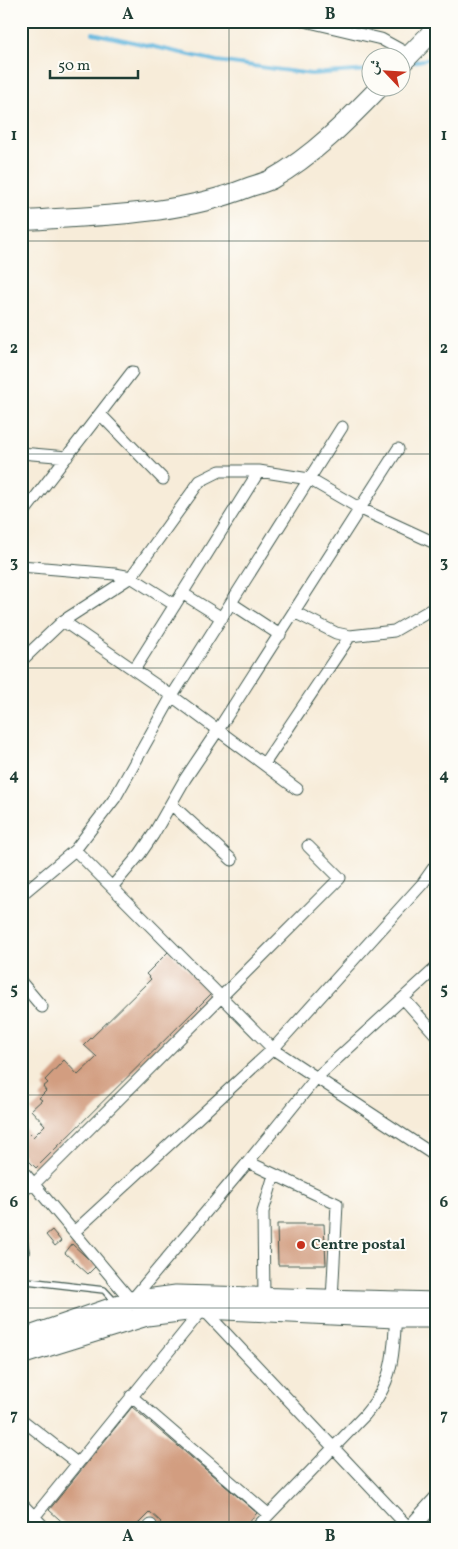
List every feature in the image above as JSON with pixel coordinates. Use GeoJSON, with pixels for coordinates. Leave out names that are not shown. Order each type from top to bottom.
{"type":"FeatureCollection","features":[{"type":"Feature","properties":{"kind":"main road"},"geometry":{"type":"LineString","coordinates":[[410,55],[437,27]]}},
{"type":"Feature","properties":{"kind":"main road"},"geometry":{"type":"LineString","coordinates":[[21,221],[162,210],[223,198],[270,179],[301,160],[348,120],[369,98]]}},
{"type":"Feature","properties":{"kind":"main road"},"geometry":{"type":"LineString","coordinates":[[21,1339],[125,1304],[176,1295],[332,1300],[437,1318]]}},
{"type":"Feature","properties":{"kind":"main road"},"geometry":{"type":"LineString","coordinates":[[21,1355],[147,1316],[203,1309],[396,1310],[437,1302]]}},
{"type":"Feature","properties":{"kind":"street"},"geometry":{"type":"LineString","coordinates":[[305,21],[381,39],[391,48]]}},
{"type":"Feature","properties":{"kind":"street"},"geometry":{"type":"LineString","coordinates":[[21,516],[132,372]]}},
{"type":"Feature","properties":{"kind":"street"},"geometry":{"type":"LineString","coordinates":[[100,414],[163,479]]}},
{"type":"Feature","properties":{"kind":"street"},"geometry":{"type":"LineString","coordinates":[[21,895],[75,850],[115,798],[172,696],[342,427]]}},
{"type":"Feature","properties":{"kind":"street"},"geometry":{"type":"LineString","coordinates":[[112,886],[140,854],[185,779],[398,449]]}},
{"type":"Feature","properties":{"kind":"street"},"geometry":{"type":"LineString","coordinates":[[21,454],[67,457]]}},
{"type":"Feature","properties":{"kind":"street"},"geometry":{"type":"LineString","coordinates":[[21,661],[63,621],[131,577],[200,481],[220,471],[259,471],[309,479],[359,508],[437,544]]}},
{"type":"Feature","properties":{"kind":"street"},"geometry":{"type":"LineString","coordinates":[[134,670],[259,471]]}},
{"type":"Feature","properties":{"kind":"street"},"geometry":{"type":"LineString","coordinates":[[21,566],[131,577],[174,605]]}},
{"type":"Feature","properties":{"kind":"street"},"geometry":{"type":"LineString","coordinates":[[182,593],[222,618]]}},
{"type":"Feature","properties":{"kind":"street"},"geometry":{"type":"LineString","coordinates":[[231,602],[280,634]]}},
{"type":"Feature","properties":{"kind":"street"},"geometry":{"type":"LineString","coordinates":[[294,612],[336,633],[350,636],[394,631],[437,606]]}},
{"type":"Feature","properties":{"kind":"street"},"geometry":{"type":"LineString","coordinates":[[63,621],[172,696],[297,789]]}},
{"type":"Feature","properties":{"kind":"street"},"geometry":{"type":"LineString","coordinates":[[264,764],[350,636]]}},
{"type":"Feature","properties":{"kind":"street"},"geometry":{"type":"LineString","coordinates":[[171,804],[232,860]]}},
{"type":"Feature","properties":{"kind":"street"},"geometry":{"type":"LineString","coordinates":[[21,1191],[34,1184],[340,878],[308,846]]}},
{"type":"Feature","properties":{"kind":"street"},"geometry":{"type":"LineString","coordinates":[[75,850],[273,1049],[437,1156]]}},
{"type":"Feature","properties":{"kind":"street"},"geometry":{"type":"LineString","coordinates":[[74,1232],[273,1049],[423,883],[437,863]]}},
{"type":"Feature","properties":{"kind":"street"},"geometry":{"type":"LineString","coordinates":[[125,1304],[248,1162],[316,1078],[437,967]]}},
{"type":"Feature","properties":{"kind":"street"},"geometry":{"type":"LineString","coordinates":[[21,982],[42,1007]]}},
{"type":"Feature","properties":{"kind":"street"},"geometry":{"type":"LineString","coordinates":[[403,998],[437,1036]]}},
{"type":"Feature","properties":{"kind":"street"},"geometry":{"type":"LineString","coordinates":[[248,1162],[336,1204],[332,1300]]}},
{"type":"Feature","properties":{"kind":"street"},"geometry":{"type":"LineString","coordinates":[[21,1168],[74,1232],[125,1304],[147,1316]]}},
{"type":"Feature","properties":{"kind":"street"},"geometry":{"type":"LineString","coordinates":[[264,1298],[263,1212],[274,1175]]}},
{"type":"Feature","properties":{"kind":"street"},"geometry":{"type":"LineString","coordinates":[[21,1503],[38,1523],[77,1463],[203,1309],[410,1528],[437,1500]]}},
{"type":"Feature","properties":{"kind":"street"},"geometry":{"type":"LineString","coordinates":[[256,1528],[364,1416],[379,1396],[389,1373],[394,1349],[396,1310]]}},
{"type":"Feature","properties":{"kind":"street"},"geometry":{"type":"LineString","coordinates":[[131,1396],[268,1514]]}},
{"type":"Feature","properties":{"kind":"street"},"geometry":{"type":"LineString","coordinates":[[21,1419],[77,1463]]}},
{"type":"Feature","properties":{"kind":"lane"},"geometry":{"type":"LineString","coordinates":[[27,1281],[104,1290],[125,1304]]}},
{"type":"Feature","properties":{"kind":"building"},"geometry":{"type":"Polygon","coordinates":[[[169,951],[211,994],[36,1168],[21,1153],[21,1127],[33,1137],[45,1125],[31,1110],[42,1100],[39,1098],[46,1091],[43,1087],[48,1083],[45,1080],[64,1060],[78,1075],[97,1057],[84,1045],[151,979],[146,974],[169,951]]]}},
{"type":"Feature","properties":{"kind":"building"},"geometry":{"type":"Polygon","coordinates":[[[24,1223],[30,1254],[25,1255],[28,1273],[21,1274],[21,1224],[24,1223]]]}},
{"type":"Feature","properties":{"kind":"building","name":"Centre postal"},"geometry":{"type":"Polygon","coordinates":[[[277,1224],[324,1224],[326,1265],[278,1265],[277,1224]]]}},
{"type":"Feature","properties":{"kind":"building"},"geometry":{"type":"Polygon","coordinates":[[[52,1230],[61,1241],[55,1246],[46,1235],[52,1230]]]}},
{"type":"Feature","properties":{"kind":"building"},"geometry":{"type":"Polygon","coordinates":[[[72,1244],[96,1266],[88,1274],[65,1253],[72,1244]]]}},
{"type":"Feature","properties":{"kind":"building"},"geometry":{"type":"Polygon","coordinates":[[[132,1407],[257,1513],[243,1528],[155,1528],[161,1522],[150,1512],[134,1528],[69,1528],[49,1510],[132,1407]]]}},
{"type":"Feature","properties":{"kind":"building"},"geometry":{"type":"Polygon","coordinates":[[[21,1514],[30,1522],[25,1528],[21,1528],[21,1514]]]}},
{"type":"Feature","properties":{"kind":"waterway"},"geometry":{"type":"LineString","coordinates":[[93,33],[217,61],[311,74],[360,71]]}},
{"type":"Feature","properties":{"kind":"waterway"},"geometry":{"type":"LineString","coordinates":[[413,62],[437,57]]}},
{"type":"Feature","properties":{"kind":"place","name":"Centre postal"},"geometry":{"type":"Point","coordinates":[301,1245]}}]}
